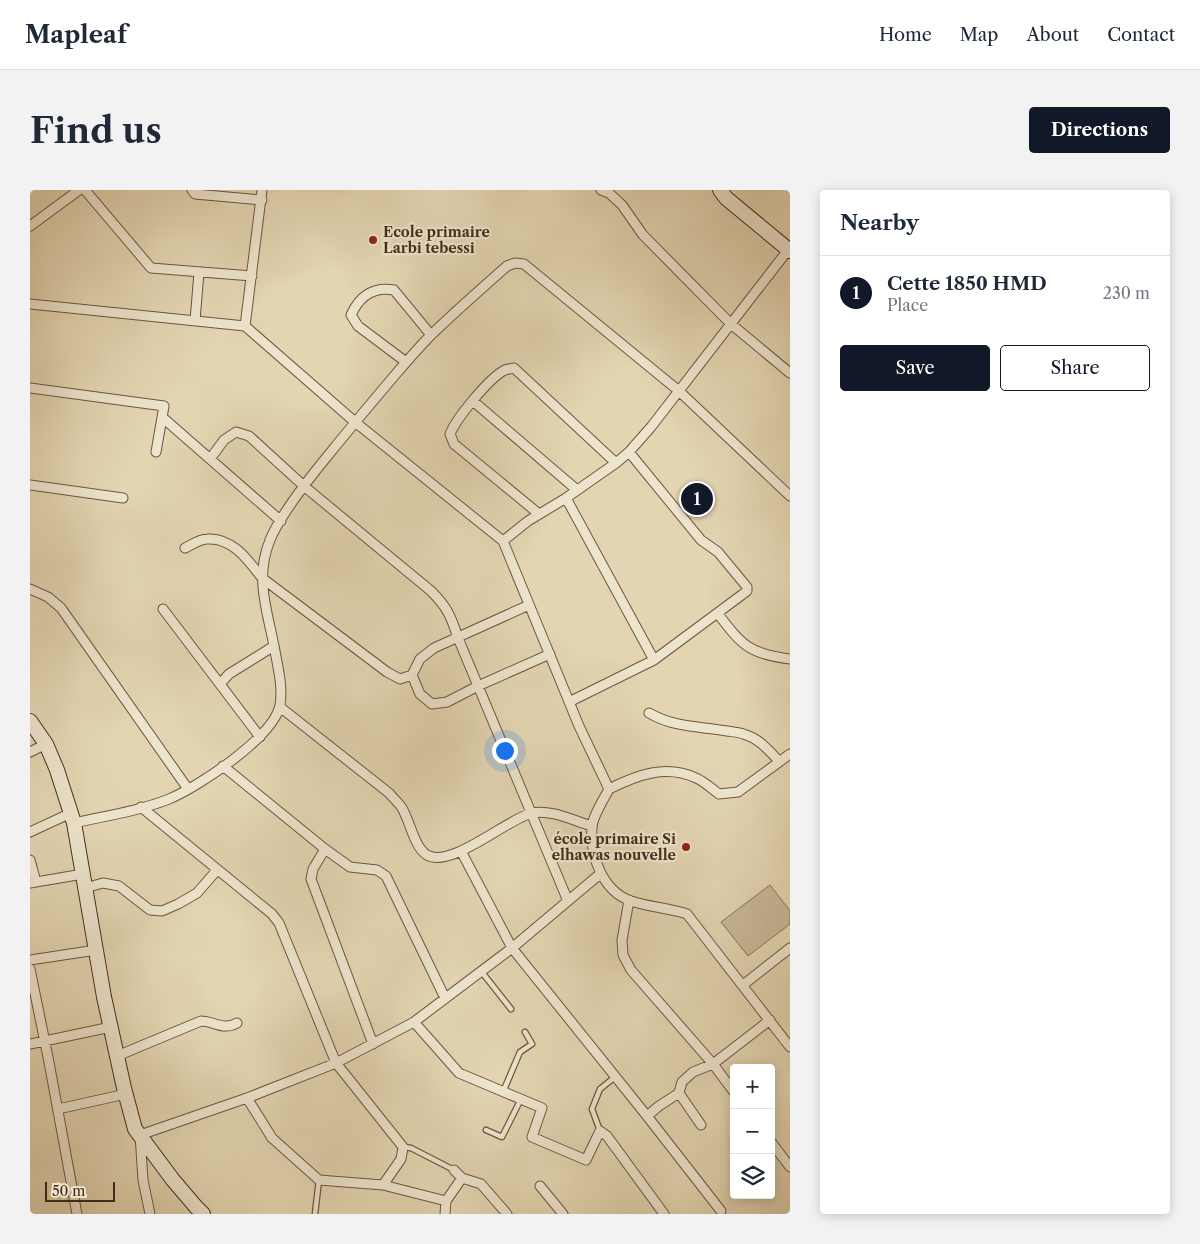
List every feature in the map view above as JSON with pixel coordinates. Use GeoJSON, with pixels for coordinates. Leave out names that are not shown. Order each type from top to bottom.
{"type":"FeatureCollection","features":[{"type":"Feature","properties":{"kind":"street"},"geometry":{"type":"LineString","coordinates":[[30,226],[79,190]]}},
{"type":"Feature","properties":{"kind":"street"},"geometry":{"type":"LineString","coordinates":[[85,190],[151,268],[252,276]]}},
{"type":"Feature","properties":{"kind":"street"},"geometry":{"type":"LineString","coordinates":[[192,190],[195,194],[262,200]]}},
{"type":"Feature","properties":{"kind":"street"},"geometry":{"type":"LineString","coordinates":[[245,326],[262,190]]}},
{"type":"Feature","properties":{"kind":"street"},"geometry":{"type":"LineString","coordinates":[[601,190],[610,193],[622,205],[643,235],[731,324],[790,373]]}},
{"type":"Feature","properties":{"kind":"street"},"geometry":{"type":"LineString","coordinates":[[503,542],[528,520],[566,498],[629,452],[651,428],[789,251],[726,198],[720,190]]}},
{"type":"Feature","properties":{"kind":"street"},"geometry":{"type":"LineString","coordinates":[[30,832],[73,818],[141,807],[168,799],[200,783],[260,737],[270,725],[280,707],[281,685],[266,612],[262,578],[263,562],[271,539],[304,487],[355,422],[406,362],[431,334],[507,266],[515,263],[524,264],[679,390],[790,496]]}},
{"type":"Feature","properties":{"kind":"street"},"geometry":{"type":"LineString","coordinates":[[195,321],[199,272]]}},
{"type":"Feature","properties":{"kind":"street"},"geometry":{"type":"LineString","coordinates":[[406,362],[358,326],[351,315],[357,303],[375,290],[385,288],[394,290],[431,334]]}},
{"type":"Feature","properties":{"kind":"street"},"geometry":{"type":"LineString","coordinates":[[30,304],[245,326],[355,422],[503,542],[569,702],[609,789]]}},
{"type":"Feature","properties":{"kind":"street"},"geometry":{"type":"LineString","coordinates":[[540,514],[454,444],[450,434],[454,424],[473,401],[495,377],[505,370],[514,368],[616,462]]}},
{"type":"Feature","properties":{"kind":"street"},"geometry":{"type":"LineString","coordinates":[[30,388],[164,406],[156,452]]}},
{"type":"Feature","properties":{"kind":"street"},"geometry":{"type":"LineString","coordinates":[[473,401],[577,490]]}},
{"type":"Feature","properties":{"kind":"street"},"geometry":{"type":"LineString","coordinates":[[162,417],[281,521]]}},
{"type":"Feature","properties":{"kind":"street"},"geometry":{"type":"LineString","coordinates":[[210,459],[224,440],[236,432],[249,436],[304,487],[442,602],[450,614],[458,638],[568,901]]}},
{"type":"Feature","properties":{"kind":"street"},"geometry":{"type":"LineString","coordinates":[[569,702],[654,660],[747,591],[746,587],[718,552],[701,540],[629,452]]}},
{"type":"Feature","properties":{"kind":"street"},"geometry":{"type":"LineString","coordinates":[[30,485],[123,498]]}},
{"type":"Feature","properties":{"kind":"street"},"geometry":{"type":"LineString","coordinates":[[566,498],[654,660]]}},
{"type":"Feature","properties":{"kind":"street"},"geometry":{"type":"LineString","coordinates":[[185,548],[206,539],[224,541],[246,557],[262,578],[387,672],[400,679],[412,675],[420,659],[434,648],[529,605]]}},
{"type":"Feature","properties":{"kind":"street"},"geometry":{"type":"LineString","coordinates":[[30,589],[48,597],[60,608],[188,789]]}},
{"type":"Feature","properties":{"kind":"street"},"geometry":{"type":"LineString","coordinates":[[163,609],[260,737]]}},
{"type":"Feature","properties":{"kind":"street"},"geometry":{"type":"LineString","coordinates":[[718,614],[734,636],[752,650],[790,659]]}},
{"type":"Feature","properties":{"kind":"street"},"geometry":{"type":"LineString","coordinates":[[220,684],[229,674],[274,646]]}},
{"type":"Feature","properties":{"kind":"street"},"geometry":{"type":"LineString","coordinates":[[412,675],[420,694],[432,704],[447,702],[550,654]]}},
{"type":"Feature","properties":{"kind":"street"},"geometry":{"type":"LineString","coordinates":[[280,707],[389,793],[402,807],[419,847],[428,855],[442,857],[461,851],[519,818],[532,813],[546,812],[592,826]]}},
{"type":"Feature","properties":{"kind":"street"},"geometry":{"type":"LineString","coordinates":[[649,713],[663,721],[680,726],[746,734],[761,742],[779,761]]}},
{"type":"Feature","properties":{"kind":"street"},"geometry":{"type":"LineString","coordinates":[[30,721],[46,744],[73,818],[111,1027],[135,1129],[173,1180],[196,1208],[204,1214]]}},
{"type":"Feature","properties":{"kind":"street"},"geometry":{"type":"LineString","coordinates":[[30,752],[46,744]]}},
{"type":"Feature","properties":{"kind":"street"},"geometry":{"type":"LineString","coordinates":[[790,754],[738,792],[719,794],[698,778],[680,772],[661,770],[643,775],[609,789],[592,826],[594,851],[600,874],[615,890],[629,900],[687,914],[790,1047]]}},
{"type":"Feature","properties":{"kind":"street"},"geometry":{"type":"LineString","coordinates":[[223,766],[350,867],[377,870],[386,876],[445,998]]}},
{"type":"Feature","properties":{"kind":"street"},"geometry":{"type":"LineString","coordinates":[[141,807],[272,914],[278,923],[336,1063],[403,1148],[401,1159],[383,1185]]}},
{"type":"Feature","properties":{"kind":"street"},"geometry":{"type":"LineString","coordinates":[[325,849],[313,869],[311,879],[373,1044]]}},
{"type":"Feature","properties":{"kind":"street"},"geometry":{"type":"LineString","coordinates":[[461,851],[512,948],[721,1211]]}},
{"type":"Feature","properties":{"kind":"street"},"geometry":{"type":"LineString","coordinates":[[30,860],[33,882],[83,874]]}},
{"type":"Feature","properties":{"kind":"street"},"geometry":{"type":"LineString","coordinates":[[85,888],[103,883],[118,886],[150,910],[162,911],[197,893],[217,870]]}},
{"type":"Feature","properties":{"kind":"street"},"geometry":{"type":"LineString","coordinates":[[140,1135],[246,1098],[336,1063],[414,1022],[512,948],[600,874]]}},
{"type":"Feature","properties":{"kind":"street"},"geometry":{"type":"LineString","coordinates":[[629,900],[622,940],[623,955],[631,970],[713,1064],[730,1087]]}},
{"type":"Feature","properties":{"kind":"street"},"geometry":{"type":"LineString","coordinates":[[743,985],[790,948]]}},
{"type":"Feature","properties":{"kind":"street"},"geometry":{"type":"LineString","coordinates":[[30,960],[96,950]]}},
{"type":"Feature","properties":{"kind":"street"},"geometry":{"type":"LineString","coordinates":[[30,969],[77,1214]]}},
{"type":"Feature","properties":{"kind":"street"},"geometry":{"type":"LineString","coordinates":[[647,1116],[679,1093],[682,1082],[693,1072],[713,1064],[770,1020]]}},
{"type":"Feature","properties":{"kind":"street"},"geometry":{"type":"LineString","coordinates":[[117,1056],[201,1021],[208,1021],[225,1027],[236,1023]]}},
{"type":"Feature","properties":{"kind":"street"},"geometry":{"type":"LineString","coordinates":[[414,1022],[459,1073],[542,1108],[532,1137],[586,1160],[600,1131],[608,1136],[664,1214]]}},
{"type":"Feature","properties":{"kind":"street"},"geometry":{"type":"LineString","coordinates":[[30,1044],[111,1027]]}},
{"type":"Feature","properties":{"kind":"street"},"geometry":{"type":"LineString","coordinates":[[679,1093],[701,1125]]}},
{"type":"Feature","properties":{"kind":"street"},"geometry":{"type":"LineString","coordinates":[[58,1109],[126,1094]]}},
{"type":"Feature","properties":{"kind":"street"},"geometry":{"type":"LineString","coordinates":[[246,1098],[272,1138],[319,1180],[383,1185],[446,1201]]}},
{"type":"Feature","properties":{"kind":"street"},"geometry":{"type":"LineString","coordinates":[[140,1135],[143,1180],[150,1214]]}},
{"type":"Feature","properties":{"kind":"street"},"geometry":{"type":"LineString","coordinates":[[775,1147],[790,1167]]}},
{"type":"Feature","properties":{"kind":"street"},"geometry":{"type":"LineString","coordinates":[[454,1170],[462,1178],[481,1184],[507,1214]]}},
{"type":"Feature","properties":{"kind":"street"},"geometry":{"type":"LineString","coordinates":[[445,1214],[446,1201],[462,1178]]}},
{"type":"Feature","properties":{"kind":"street"},"geometry":{"type":"LineString","coordinates":[[540,1186],[563,1214]]}},
{"type":"Feature","properties":{"kind":"lane"},"geometry":{"type":"LineString","coordinates":[[481,971],[511,1009]]}},
{"type":"Feature","properties":{"kind":"lane"},"geometry":{"type":"LineString","coordinates":[[503,1092],[520,1052],[532,1044],[524,1032]]}},
{"type":"Feature","properties":{"kind":"lane"},"geometry":{"type":"LineString","coordinates":[[600,1131],[592,1109],[600,1089],[615,1076]]}},
{"type":"Feature","properties":{"kind":"lane"},"geometry":{"type":"LineString","coordinates":[[486,1130],[502,1137],[521,1099]]}},
{"type":"Feature","properties":{"kind":"lane"},"geometry":{"type":"LineString","coordinates":[[403,1148],[411,1148],[454,1170]]}},
{"type":"Feature","properties":{"kind":"lane"},"geometry":{"type":"LineString","coordinates":[[315,1214],[319,1180]]}},
{"type":"Feature","properties":{"kind":"shaded area"},"geometry":{"type":"Polygon","coordinates":[[[770,885],[790,911],[790,924],[748,956],[721,922],[770,885]]]}},
{"type":"Feature","properties":{"kind":"place","name":"Ecole primaire Larbi tebessi"},"geometry":{"type":"Point","coordinates":[373,240]}},
{"type":"Feature","properties":{"kind":"place","name":"Cette 1850 HMD"},"geometry":{"type":"Point","coordinates":[697,499]}},
{"type":"Feature","properties":{"kind":"place","name":"école primaire Si elhawas nouvelle"},"geometry":{"type":"Point","coordinates":[686,847]}}]}
